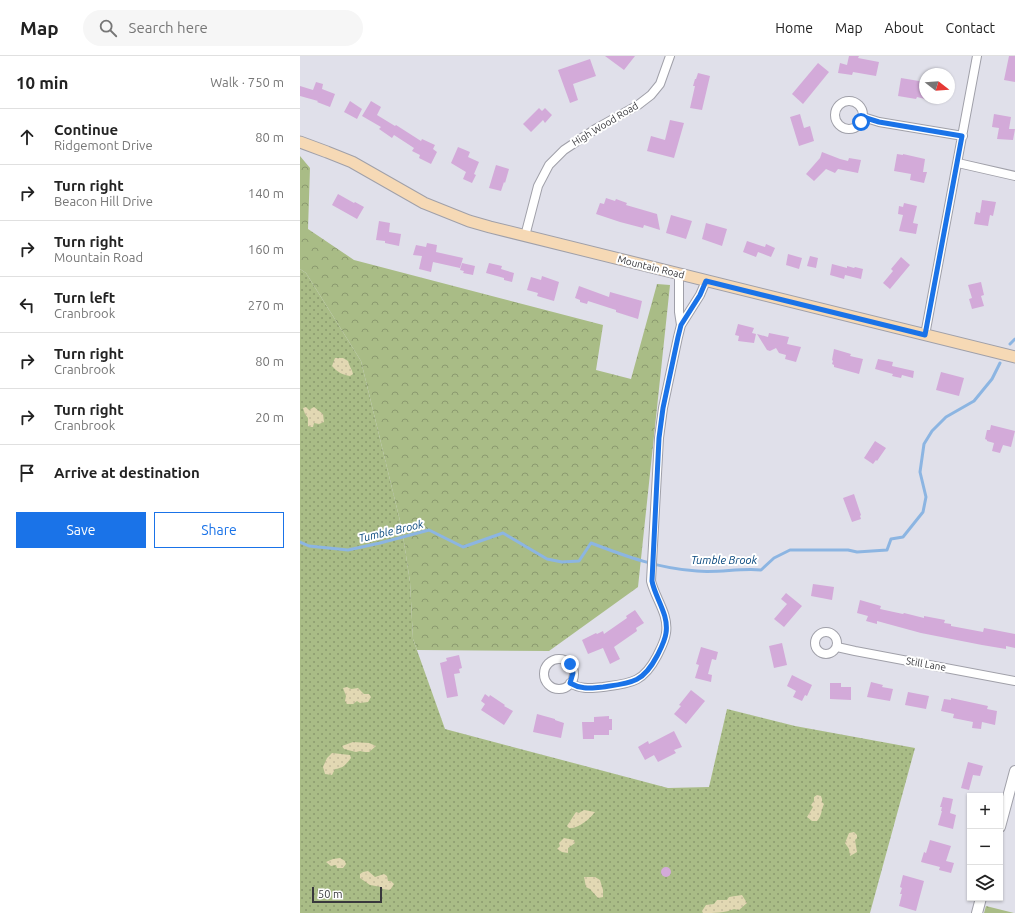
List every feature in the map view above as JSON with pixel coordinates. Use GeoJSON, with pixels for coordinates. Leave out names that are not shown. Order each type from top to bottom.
{"type":"FeatureCollection","features":[{"type":"Feature","properties":{"kind":"main road","name":"Mountain Road"},"geometry":{"type":"LineString","coordinates":[[300,142],[352,162],[431,205],[469,221],[1015,357]]}},
{"type":"Feature","properties":{"kind":"street","name":"High Wood Road"},"geometry":{"type":"LineString","coordinates":[[525,236],[538,186],[549,165],[564,150],[597,128],[638,105],[651,95],[660,84],[670,56]]}},
{"type":"Feature","properties":{"kind":"street"},"geometry":{"type":"LineString","coordinates":[[925,335],[977,56]]}},
{"type":"Feature","properties":{"kind":"street"},"geometry":{"type":"LineString","coordinates":[[863,117],[879,122],[962,136]]}},
{"type":"Feature","properties":{"kind":"street"},"geometry":{"type":"LineString","coordinates":[[958,163],[1015,176]]}},
{"type":"Feature","properties":{"kind":"street"},"geometry":{"type":"LineString","coordinates":[[679,274],[679,312],[681,325]]}},
{"type":"Feature","properties":{"kind":"street"},"geometry":{"type":"LineString","coordinates":[[570,683],[578,687],[591,688],[627,684],[643,676],[653,665],[664,642],[667,626],[653,588],[652,573],[659,438],[666,394],[681,325],[700,295],[706,281]]}},
{"type":"Feature","properties":{"kind":"street","name":"Still Lane"},"geometry":{"type":"LineString","coordinates":[[837,646],[855,651],[1015,681]]}},
{"type":"Feature","properties":{"kind":"street"},"geometry":{"type":"LineString","coordinates":[[1003,816],[1015,770]]}},
{"type":"Feature","properties":{"kind":"street"},"geometry":{"type":"LineString","coordinates":[[977,913],[980,901]]}},
{"type":"Feature","properties":{"kind":"green space"},"geometry":{"type":"Polygon","coordinates":[[[300,156],[310,168],[308,229],[354,260],[603,325],[596,370],[631,379],[657,284],[670,285],[638,587],[549,651],[417,650],[413,639],[410,582],[402,529],[361,361],[306,273],[300,269],[300,156]]]}},
{"type":"Feature","properties":{"kind":"green space"},"geometry":{"type":"Polygon","coordinates":[[[300,269],[306,273],[361,361],[402,529],[410,582],[413,639],[445,729],[668,788],[709,787],[727,709],[795,726],[915,748],[870,913],[300,913],[300,269]]]}},
{"type":"Feature","properties":{"kind":"green space"},"geometry":{"type":"Polygon","coordinates":[[[986,906],[1014,913],[984,913],[986,906]]]}},
{"type":"Feature","properties":{"kind":"sand"},"geometry":{"type":"Polygon","coordinates":[[[335,358],[343,358],[348,361],[353,374],[347,376],[336,370],[332,366],[335,358]]]}},
{"type":"Feature","properties":{"kind":"sand"},"geometry":{"type":"Polygon","coordinates":[[[306,407],[309,410],[314,407],[323,414],[324,422],[319,424],[314,423],[313,427],[308,426],[308,418],[303,408],[306,407]]]}},
{"type":"Feature","properties":{"kind":"sand"},"geometry":{"type":"Polygon","coordinates":[[[347,687],[351,689],[358,688],[364,694],[369,694],[371,697],[368,702],[360,703],[357,701],[353,704],[347,704],[345,701],[346,696],[343,688],[347,687]]]}},
{"type":"Feature","properties":{"kind":"sand"},"geometry":{"type":"Polygon","coordinates":[[[353,742],[369,743],[376,746],[369,752],[356,752],[344,749],[342,746],[353,742]]]}},
{"type":"Feature","properties":{"kind":"sand"},"geometry":{"type":"Polygon","coordinates":[[[332,753],[350,755],[351,758],[343,767],[335,769],[332,775],[325,774],[323,767],[327,758],[332,753]]]}},
{"type":"Feature","properties":{"kind":"sand"},"geometry":{"type":"Polygon","coordinates":[[[817,795],[821,796],[824,804],[819,819],[817,821],[812,821],[807,817],[813,807],[811,805],[814,801],[814,797],[817,795]]]}},
{"type":"Feature","properties":{"kind":"sand"},"geometry":{"type":"Polygon","coordinates":[[[584,810],[595,812],[584,823],[576,827],[569,828],[567,826],[576,812],[579,813],[584,810]]]}},
{"type":"Feature","properties":{"kind":"sand"},"geometry":{"type":"Polygon","coordinates":[[[854,832],[857,835],[855,840],[857,852],[850,856],[849,849],[845,843],[849,833],[854,832]]]}},
{"type":"Feature","properties":{"kind":"sand"},"geometry":{"type":"Polygon","coordinates":[[[564,838],[574,840],[575,843],[568,848],[568,853],[557,849],[560,846],[559,843],[564,838]]]}},
{"type":"Feature","properties":{"kind":"sand"},"geometry":{"type":"Polygon","coordinates":[[[340,858],[345,861],[346,864],[343,868],[337,868],[336,865],[331,866],[326,862],[333,859],[340,858]]]}},
{"type":"Feature","properties":{"kind":"sand"},"geometry":{"type":"Polygon","coordinates":[[[368,871],[375,877],[384,874],[387,876],[388,881],[391,881],[394,884],[390,890],[370,885],[360,878],[360,874],[368,871]]]}},
{"type":"Feature","properties":{"kind":"sand"},"geometry":{"type":"Polygon","coordinates":[[[584,877],[595,877],[600,880],[603,890],[603,897],[598,898],[590,889],[586,887],[584,877]]]}},
{"type":"Feature","properties":{"kind":"sand"},"geometry":{"type":"Polygon","coordinates":[[[742,895],[747,903],[739,910],[734,909],[711,913],[703,913],[702,911],[706,905],[714,904],[717,900],[727,900],[729,897],[742,895]]]}},
{"type":"Feature","properties":{"kind":"building"},"geometry":{"type":"Polygon","coordinates":[[[605,56],[635,56],[624,70],[605,56]]]}},
{"type":"Feature","properties":{"kind":"building"},"geometry":{"type":"Polygon","coordinates":[[[849,56],[859,56],[858,58],[879,62],[876,76],[853,72],[852,75],[838,73],[840,63],[847,65],[849,56]]]}},
{"type":"Feature","properties":{"kind":"building"},"geometry":{"type":"Polygon","coordinates":[[[1009,56],[1015,56],[1015,82],[1004,80],[1009,56]]]}},
{"type":"Feature","properties":{"kind":"building"},"geometry":{"type":"Polygon","coordinates":[[[590,59],[596,76],[573,84],[578,100],[570,103],[558,70],[590,59]]]}},
{"type":"Feature","properties":{"kind":"building"},"geometry":{"type":"Polygon","coordinates":[[[818,63],[829,72],[803,104],[792,94],[818,63]]]}},
{"type":"Feature","properties":{"kind":"building"},"geometry":{"type":"Polygon","coordinates":[[[698,73],[710,76],[702,110],[690,108],[695,86],[693,86],[698,73]]]}},
{"type":"Feature","properties":{"kind":"building"},"geometry":{"type":"Polygon","coordinates":[[[901,78],[919,81],[919,98],[917,97],[916,99],[898,96],[901,78]]]}},
{"type":"Feature","properties":{"kind":"building"},"geometry":{"type":"Polygon","coordinates":[[[316,82],[323,84],[322,89],[335,94],[330,107],[317,102],[318,101],[300,96],[300,86],[313,90],[316,82]]]}},
{"type":"Feature","properties":{"kind":"building"},"geometry":{"type":"Polygon","coordinates":[[[350,101],[362,109],[357,119],[344,112],[350,101]]]}},
{"type":"Feature","properties":{"kind":"building"},"geometry":{"type":"Polygon","coordinates":[[[371,101],[381,107],[377,115],[421,141],[422,139],[435,145],[433,149],[437,152],[431,164],[419,158],[420,155],[412,151],[414,148],[394,135],[392,138],[379,129],[381,127],[362,116],[371,101]]]}},
{"type":"Feature","properties":{"kind":"building"},"geometry":{"type":"Polygon","coordinates":[[[539,108],[542,111],[545,108],[552,115],[545,123],[543,120],[531,132],[523,124],[539,108]]]}},
{"type":"Feature","properties":{"kind":"building"},"geometry":{"type":"Polygon","coordinates":[[[800,114],[804,128],[810,126],[814,141],[799,146],[790,117],[800,114]]]}},
{"type":"Feature","properties":{"kind":"building"},"geometry":{"type":"Polygon","coordinates":[[[994,114],[1011,117],[1009,129],[1015,129],[1013,140],[997,139],[999,128],[992,127],[994,114]]]}},
{"type":"Feature","properties":{"kind":"building"},"geometry":{"type":"Polygon","coordinates":[[[670,120],[684,123],[674,158],[647,151],[651,136],[665,140],[670,120]]]}},
{"type":"Feature","properties":{"kind":"building"},"geometry":{"type":"Polygon","coordinates":[[[458,147],[470,152],[468,157],[479,162],[474,174],[476,175],[472,183],[463,179],[466,172],[451,163],[458,147]]]}},
{"type":"Feature","properties":{"kind":"building"},"geometry":{"type":"Polygon","coordinates":[[[822,152],[848,161],[849,158],[861,160],[858,173],[838,169],[835,173],[826,169],[814,181],[806,174],[820,158],[822,152]]]}},
{"type":"Feature","properties":{"kind":"building"},"geometry":{"type":"Polygon","coordinates":[[[897,154],[925,159],[923,172],[927,172],[924,183],[910,180],[911,174],[894,171],[897,154]]]}},
{"type":"Feature","properties":{"kind":"building"},"geometry":{"type":"Polygon","coordinates":[[[496,165],[509,169],[501,191],[489,188],[496,165]]]}},
{"type":"Feature","properties":{"kind":"building"},"geometry":{"type":"Polygon","coordinates":[[[338,194],[364,207],[357,219],[332,205],[338,194]]]}},
{"type":"Feature","properties":{"kind":"building"},"geometry":{"type":"Polygon","coordinates":[[[606,198],[615,201],[616,199],[627,203],[626,205],[657,214],[660,230],[644,225],[643,228],[596,214],[600,203],[604,204],[606,198]]]}},
{"type":"Feature","properties":{"kind":"building"},"geometry":{"type":"Polygon","coordinates":[[[982,200],[996,202],[993,216],[990,215],[988,226],[974,224],[976,212],[980,213],[982,200]]]}},
{"type":"Feature","properties":{"kind":"building"},"geometry":{"type":"Polygon","coordinates":[[[904,203],[917,206],[913,223],[918,224],[916,234],[899,231],[903,215],[898,214],[899,206],[903,207],[904,203]]]}},
{"type":"Feature","properties":{"kind":"building"},"geometry":{"type":"Polygon","coordinates":[[[671,215],[692,221],[686,239],[666,233],[671,215]]]}},
{"type":"Feature","properties":{"kind":"building"},"geometry":{"type":"Polygon","coordinates":[[[379,221],[390,223],[389,232],[401,234],[399,246],[385,243],[385,241],[376,240],[379,221]]]}},
{"type":"Feature","properties":{"kind":"building"},"geometry":{"type":"Polygon","coordinates":[[[706,223],[727,229],[722,246],[702,239],[706,223]]]}},
{"type":"Feature","properties":{"kind":"building"},"geometry":{"type":"Polygon","coordinates":[[[747,241],[765,247],[766,244],[775,248],[771,257],[758,252],[756,257],[743,252],[747,241]]]}},
{"type":"Feature","properties":{"kind":"building"},"geometry":{"type":"Polygon","coordinates":[[[427,243],[437,245],[436,252],[463,258],[460,268],[433,262],[431,272],[419,269],[422,256],[413,255],[416,245],[426,247],[427,243]]]}},
{"type":"Feature","properties":{"kind":"building"},"geometry":{"type":"Polygon","coordinates":[[[788,254],[802,258],[799,269],[786,265],[788,254]]]}},
{"type":"Feature","properties":{"kind":"building"},"geometry":{"type":"Polygon","coordinates":[[[810,256],[818,258],[816,268],[807,266],[810,256]]]}},
{"type":"Feature","properties":{"kind":"building"},"geometry":{"type":"Polygon","coordinates":[[[901,257],[910,265],[890,289],[883,283],[893,271],[891,269],[901,257]]]}},
{"type":"Feature","properties":{"kind":"building"},"geometry":{"type":"Polygon","coordinates":[[[462,263],[475,266],[473,275],[463,273],[464,271],[460,270],[462,263]]]}},
{"type":"Feature","properties":{"kind":"building"},"geometry":{"type":"Polygon","coordinates":[[[489,263],[502,266],[501,269],[514,273],[512,282],[486,273],[489,263]]]}},
{"type":"Feature","properties":{"kind":"building"},"geometry":{"type":"Polygon","coordinates":[[[832,264],[847,268],[847,266],[863,269],[861,279],[845,275],[844,279],[830,275],[832,264]]]}},
{"type":"Feature","properties":{"kind":"building"},"geometry":{"type":"Polygon","coordinates":[[[542,276],[559,282],[554,301],[537,296],[538,293],[527,290],[531,277],[541,280],[542,276]]]}},
{"type":"Feature","properties":{"kind":"building"},"geometry":{"type":"Polygon","coordinates":[[[981,282],[984,295],[981,296],[984,306],[972,309],[969,299],[972,298],[968,285],[981,282]]]}},
{"type":"Feature","properties":{"kind":"building"},"geometry":{"type":"Polygon","coordinates":[[[579,286],[609,297],[610,292],[642,301],[638,319],[588,301],[587,304],[580,302],[580,300],[575,298],[579,286]]]}},
{"type":"Feature","properties":{"kind":"building"},"geometry":{"type":"Polygon","coordinates":[[[738,324],[754,328],[752,333],[756,334],[754,343],[738,341],[739,336],[735,335],[738,324]]]}},
{"type":"Feature","properties":{"kind":"building"},"geometry":{"type":"Polygon","coordinates":[[[769,333],[789,337],[787,344],[801,347],[796,362],[785,359],[786,355],[779,353],[776,348],[770,351],[767,350],[757,334],[768,337],[769,333]]]}},
{"type":"Feature","properties":{"kind":"building"},"geometry":{"type":"Polygon","coordinates":[[[834,349],[851,354],[850,356],[863,359],[859,374],[834,367],[832,360],[834,349]]]}},
{"type":"Feature","properties":{"kind":"building"},"geometry":{"type":"Polygon","coordinates":[[[878,359],[893,362],[892,366],[914,371],[913,378],[902,375],[901,378],[892,376],[893,374],[875,369],[878,359]]]}},
{"type":"Feature","properties":{"kind":"building"},"geometry":{"type":"Polygon","coordinates":[[[941,372],[964,378],[959,396],[936,390],[941,372]]]}},
{"type":"Feature","properties":{"kind":"building"},"geometry":{"type":"Polygon","coordinates":[[[991,425],[1015,431],[1011,447],[1003,445],[1000,453],[992,451],[994,443],[985,439],[987,430],[990,430],[991,425]]]}},
{"type":"Feature","properties":{"kind":"building"},"geometry":{"type":"Polygon","coordinates":[[[875,441],[886,448],[877,461],[876,460],[873,464],[864,458],[875,441]]]}},
{"type":"Feature","properties":{"kind":"building"},"geometry":{"type":"Polygon","coordinates":[[[854,494],[861,519],[852,522],[843,498],[854,494]]]}},
{"type":"Feature","properties":{"kind":"building"},"geometry":{"type":"Polygon","coordinates":[[[813,584],[834,587],[832,600],[811,596],[813,584]]]}},
{"type":"Feature","properties":{"kind":"building"},"geometry":{"type":"Polygon","coordinates":[[[786,593],[802,606],[784,627],[774,619],[787,604],[781,599],[786,593]]]}},
{"type":"Feature","properties":{"kind":"building"},"geometry":{"type":"Polygon","coordinates":[[[860,600],[881,606],[880,609],[924,618],[924,616],[945,620],[944,623],[951,624],[951,626],[983,632],[984,628],[1015,634],[1015,648],[1006,646],[1006,649],[982,645],[921,633],[877,621],[877,624],[866,621],[868,616],[857,613],[860,600]]]}},
{"type":"Feature","properties":{"kind":"building"},"geometry":{"type":"Polygon","coordinates":[[[635,610],[644,623],[636,628],[637,631],[614,647],[620,659],[610,664],[603,648],[588,654],[582,640],[603,631],[604,634],[627,618],[626,616],[635,610]]]}},
{"type":"Feature","properties":{"kind":"building"},"geometry":{"type":"Polygon","coordinates":[[[782,643],[787,665],[774,668],[769,646],[782,643]]]}},
{"type":"Feature","properties":{"kind":"building"},"geometry":{"type":"Polygon","coordinates":[[[701,647],[718,652],[716,660],[712,659],[708,674],[712,675],[711,682],[695,678],[699,665],[696,664],[701,647]]]}},
{"type":"Feature","properties":{"kind":"building"},"geometry":{"type":"Polygon","coordinates":[[[459,655],[462,668],[459,669],[460,673],[454,674],[458,696],[447,698],[440,663],[447,661],[446,658],[459,655]]]}},
{"type":"Feature","properties":{"kind":"building"},"geometry":{"type":"Polygon","coordinates":[[[792,675],[812,685],[807,696],[805,695],[802,701],[793,697],[796,691],[787,686],[792,675]]]}},
{"type":"Feature","properties":{"kind":"building"},"geometry":{"type":"Polygon","coordinates":[[[871,682],[883,685],[882,687],[893,689],[890,701],[867,697],[871,682]]]}},
{"type":"Feature","properties":{"kind":"building"},"geometry":{"type":"Polygon","coordinates":[[[830,683],[841,683],[841,687],[851,687],[851,700],[830,699],[830,683]]]}},
{"type":"Feature","properties":{"kind":"building"},"geometry":{"type":"Polygon","coordinates":[[[691,690],[705,701],[686,724],[674,714],[691,690]]]}},
{"type":"Feature","properties":{"kind":"building"},"geometry":{"type":"Polygon","coordinates":[[[908,692],[929,696],[926,709],[905,705],[908,692]]]}},
{"type":"Feature","properties":{"kind":"building"},"geometry":{"type":"Polygon","coordinates":[[[485,694],[489,697],[490,695],[513,711],[504,725],[481,710],[485,704],[481,701],[485,694]]]}},
{"type":"Feature","properties":{"kind":"building"},"geometry":{"type":"Polygon","coordinates":[[[951,698],[988,706],[987,709],[997,711],[995,725],[982,722],[981,729],[972,728],[973,722],[953,718],[954,714],[941,711],[944,699],[951,700],[951,698]]]}},
{"type":"Feature","properties":{"kind":"building"},"geometry":{"type":"Polygon","coordinates":[[[537,714],[564,723],[561,738],[533,732],[537,714]]]}},
{"type":"Feature","properties":{"kind":"building"},"geometry":{"type":"Polygon","coordinates":[[[609,716],[609,719],[612,719],[612,730],[609,730],[609,735],[594,735],[594,739],[583,739],[582,722],[594,722],[594,717],[609,716]]]}},
{"type":"Feature","properties":{"kind":"building"},"geometry":{"type":"Polygon","coordinates":[[[674,731],[682,747],[674,750],[676,753],[658,762],[654,755],[645,760],[638,747],[648,741],[649,744],[674,731]]]}},
{"type":"Feature","properties":{"kind":"building"},"geometry":{"type":"Polygon","coordinates":[[[968,762],[983,766],[980,776],[973,775],[969,790],[961,788],[968,762]]]}},
{"type":"Feature","properties":{"kind":"building"},"geometry":{"type":"Polygon","coordinates":[[[943,797],[953,799],[950,813],[956,815],[953,829],[938,825],[942,811],[942,807],[940,807],[943,797]]]}},
{"type":"Feature","properties":{"kind":"building"},"geometry":{"type":"Polygon","coordinates":[[[930,840],[951,846],[946,861],[954,863],[951,873],[939,870],[940,867],[921,862],[924,852],[926,853],[930,840]]]}},
{"type":"Feature","properties":{"kind":"building"},"geometry":{"type":"Polygon","coordinates":[[[666,867],[671,872],[666,877],[661,872],[666,867]]]}},
{"type":"Feature","properties":{"kind":"building"},"geometry":{"type":"Polygon","coordinates":[[[903,875],[924,881],[916,911],[899,906],[902,894],[900,894],[902,888],[900,887],[903,875]]]}},
{"type":"Feature","properties":{"kind":"waterway","name":"Tumble Brook"},"geometry":{"type":"LineString","coordinates":[[1010,344],[1015,339]]}},
{"type":"Feature","properties":{"kind":"waterway","name":"Tumble Brook"},"geometry":{"type":"LineString","coordinates":[[300,542],[309,546],[348,550],[429,530],[463,547],[503,533],[547,559],[562,562],[579,561],[591,543],[656,565],[683,570],[705,571],[761,570],[774,558],[790,550],[848,550],[857,552],[887,550],[891,539],[903,537],[923,512],[926,497],[920,472],[924,444],[932,431],[946,417],[974,401],[992,379],[1000,363]]}},
{"type":"Feature","properties":{"kind":"route"},"geometry":{"type":"LineString","coordinates":[[570,664],[573,678],[570,683],[578,687],[591,688],[627,684],[643,676],[653,665],[664,642],[667,626],[653,588],[652,581],[659,438],[663,408],[681,325],[690,313],[706,281],[925,335],[962,136],[879,122],[863,117],[861,122]]}}]}
